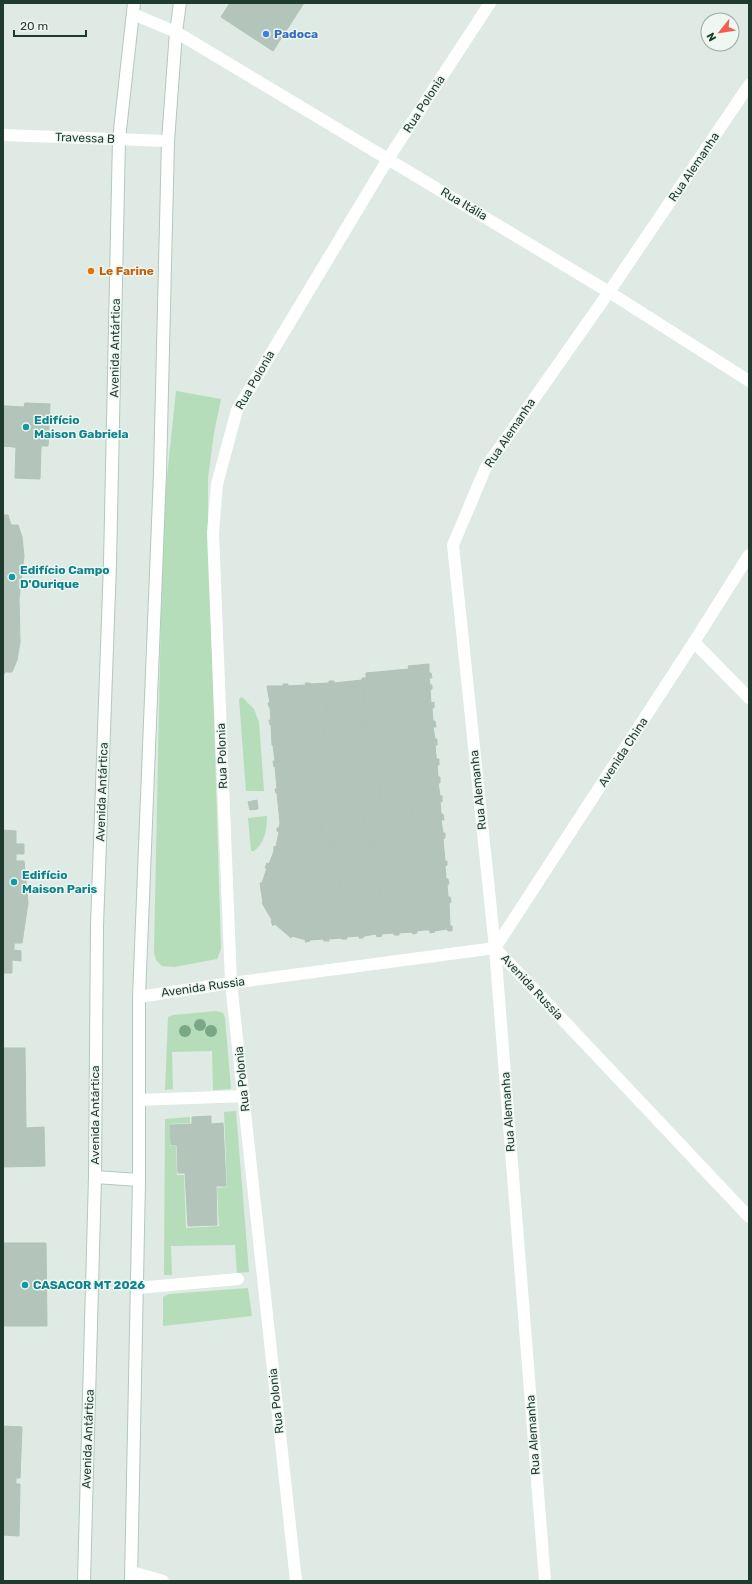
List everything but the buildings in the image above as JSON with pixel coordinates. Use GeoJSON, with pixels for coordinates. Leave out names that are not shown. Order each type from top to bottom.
{"type":"FeatureCollection","features":[{"type":"Feature","properties":{"kind":"street"},"geometry":{"type":"LineString","coordinates":[[163,1581],[132,1577],[139,1180],[140,997],[160,473],[168,141],[176,32],[180,3]]}},
{"type":"Feature","properties":{"kind":"street","name":"Rua Polonia"},"geometry":{"type":"LineString","coordinates":[[296,1581],[231,983],[213,533],[217,484],[236,410],[388,159],[490,3]]}},
{"type":"Feature","properties":{"kind":"street","name":"Rua Itália"},"geometry":{"type":"LineString","coordinates":[[134,8],[609,292],[749,381]]}},
{"type":"Feature","properties":{"kind":"street","name":"Avenida Antártica"},"geometry":{"type":"LineString","coordinates":[[84,1581],[95,1177],[97,926],[110,563],[119,139],[134,8]]}},
{"type":"Feature","properties":{"kind":"street","name":"Rua Alemanha"},"geometry":{"type":"LineString","coordinates":[[545,1581],[495,948],[453,546],[486,467],[609,292],[749,85]]}},
{"type":"Feature","properties":{"kind":"street","name":"Travessa B"},"geometry":{"type":"LineString","coordinates":[[3,135],[168,141]]}},
{"type":"Feature","properties":{"kind":"street","name":"Avenida China"},"geometry":{"type":"LineString","coordinates":[[495,948],[749,555]]}},
{"type":"Feature","properties":{"kind":"street"},"geometry":{"type":"LineString","coordinates":[[694,642],[749,698]]}},
{"type":"Feature","properties":{"kind":"street","name":"Avenida Russia"},"geometry":{"type":"LineString","coordinates":[[140,997],[231,983],[495,948],[749,1217]]}},
{"type":"Feature","properties":{"kind":"street"},"geometry":{"type":"LineString","coordinates":[[139,1100],[244,1096]]}},
{"type":"Feature","properties":{"kind":"street"},"geometry":{"type":"LineString","coordinates":[[95,1177],[139,1180]]}},
{"type":"Feature","properties":{"kind":"street"},"geometry":{"type":"LineString","coordinates":[[137,1288],[238,1279]]}},
{"type":"Feature","properties":{"kind":"green space"},"geometry":{"type":"Polygon","coordinates":[[[176,391],[221,399],[214,433],[208,478],[208,521],[221,949],[217,959],[174,967],[162,966],[156,960],[154,952],[163,515],[176,391]]]}},
{"type":"Feature","properties":{"kind":"green space"},"geometry":{"type":"Polygon","coordinates":[[[242,697],[254,709],[259,722],[264,791],[246,791],[239,699],[242,697]]]}},
{"type":"Feature","properties":{"kind":"green space"},"geometry":{"type":"Polygon","coordinates":[[[267,816],[267,826],[263,840],[258,848],[251,851],[248,818],[267,816]]]}},
{"type":"Feature","properties":{"kind":"green space"},"geometry":{"type":"Polygon","coordinates":[[[217,1011],[223,1013],[225,1018],[231,1089],[213,1090],[212,1051],[172,1052],[173,1089],[165,1090],[168,1017],[173,1015],[217,1011]]]}},
{"type":"Feature","properties":{"kind":"green space"},"geometry":{"type":"Polygon","coordinates":[[[236,1111],[249,1272],[237,1273],[235,1245],[171,1246],[172,1275],[164,1275],[165,1119],[190,1117],[190,1123],[170,1124],[170,1146],[176,1146],[177,1175],[184,1175],[186,1228],[219,1226],[217,1188],[227,1187],[224,1112],[236,1111]]]}},
{"type":"Feature","properties":{"kind":"green space"},"geometry":{"type":"Polygon","coordinates":[[[248,1288],[252,1316],[163,1326],[163,1297],[169,1294],[248,1288]]]}},
{"type":"Feature","properties":{"kind":"place","name":"Padoca"},"geometry":{"type":"Point","coordinates":[266,34]}},
{"type":"Feature","properties":{"kind":"place","name":"Le Farine"},"geometry":{"type":"Point","coordinates":[91,271]}},
{"type":"Feature","properties":{"kind":"place","name":"Edifício Maison Gabriela"},"geometry":{"type":"Point","coordinates":[26,427]}},
{"type":"Feature","properties":{"kind":"place","name":"Edifício Campo D'Ourique"},"geometry":{"type":"Point","coordinates":[12,577]}},
{"type":"Feature","properties":{"kind":"place","name":"Edifício Maison Paris"},"geometry":{"type":"Point","coordinates":[14,882]}},
{"type":"Feature","properties":{"kind":"place","name":"CASACOR MT 2026"},"geometry":{"type":"Point","coordinates":[25,1285]}}]}
